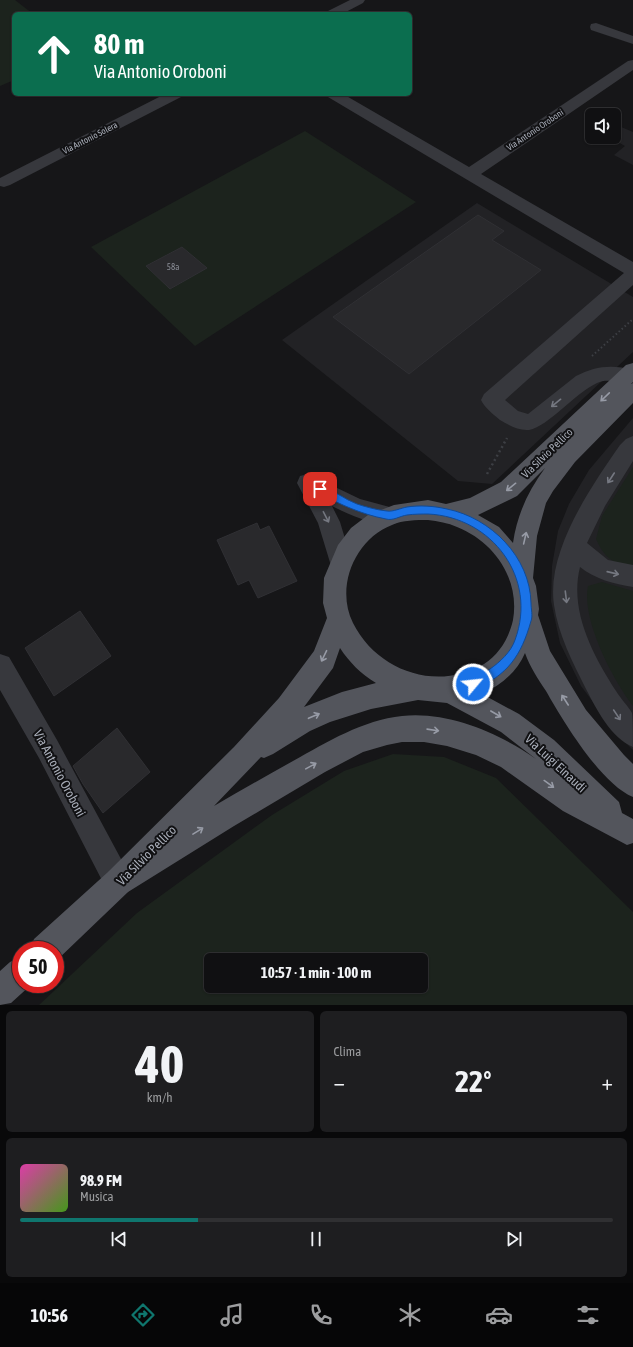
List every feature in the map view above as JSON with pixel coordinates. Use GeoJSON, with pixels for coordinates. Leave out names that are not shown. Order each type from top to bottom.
{"type":"FeatureCollection","features":[{"type":"Feature","properties":{"kind":"main road","name":"Via Silvio Pellico"},"geometry":{"type":"LineString","coordinates":[[447,513],[474,507],[509,489],[631,379]]}},
{"type":"Feature","properties":{"kind":"main road","name":"Via Silvio Pellico"},"geometry":{"type":"LineString","coordinates":[[522,577],[524,546],[529,521],[537,498],[551,476],[631,379]]}},
{"type":"Feature","properties":{"kind":"main road","name":"Via Silvio Pellico"},"geometry":{"type":"LineString","coordinates":[[428,510],[447,513],[466,519],[483,528],[511,555],[522,577],[526,591],[527,618],[519,644],[508,660],[493,674],[473,684],[449,690],[420,688],[397,682],[373,667],[362,658],[347,639],[338,620],[334,596],[335,578],[340,562],[352,542],[368,526],[389,516],[407,511],[428,510]]}},
{"type":"Feature","properties":{"kind":"main road"},"geometry":{"type":"LineString","coordinates":[[527,618],[539,657],[577,719],[614,765],[633,783]]}},
{"type":"Feature","properties":{"kind":"main road","name":"Via Silvio Pellico"},"geometry":{"type":"LineString","coordinates":[[55,941],[118,882],[244,757],[288,707],[324,659],[338,620]]}},
{"type":"Feature","properties":{"kind":"main road","name":"Via Silvio Pellico"},"geometry":{"type":"LineString","coordinates":[[244,757],[302,722],[344,703],[381,693],[420,688]]}},
{"type":"Feature","properties":{"kind":"main road","name":"Via Luigi Einaudi"},"geometry":{"type":"LineString","coordinates":[[449,690],[510,722],[545,749],[630,834]]}},
{"type":"Feature","properties":{"kind":"main road"},"geometry":{"type":"LineString","coordinates":[[118,882],[225,814],[328,756],[356,741],[378,734],[403,729],[432,730],[458,735],[490,746],[519,762],[566,797],[630,834]]}},
{"type":"Feature","properties":{"kind":"main road"},"geometry":{"type":"LineString","coordinates":[[0,992],[12,981]]}},
{"type":"Feature","properties":{"kind":"street"},"geometry":{"type":"LineString","coordinates":[[336,12],[359,0]]}},
{"type":"Feature","properties":{"kind":"street"},"geometry":{"type":"LineString","coordinates":[[596,26],[633,40]]}},
{"type":"Feature","properties":{"kind":"street","name":"Via Antonio Oroboni"},"geometry":{"type":"LineString","coordinates":[[470,174],[633,64]]}},
{"type":"Feature","properties":{"kind":"street","name":"Via Antonio Solera"},"geometry":{"type":"LineString","coordinates":[[4,182],[172,96]]}},
{"type":"Feature","properties":{"kind":"street"},"geometry":{"type":"LineString","coordinates":[[336,96],[633,270]]}},
{"type":"Feature","properties":{"kind":"street"},"geometry":{"type":"LineString","coordinates":[[631,379],[611,373],[600,373],[586,378],[534,420],[528,423],[520,422],[491,400],[633,275]]}},
{"type":"Feature","properties":{"kind":"street"},"geometry":{"type":"LineString","coordinates":[[633,445],[596,501],[574,546],[568,563],[565,588],[568,614],[576,639],[588,665],[608,701],[624,725],[633,734]]}},
{"type":"Feature","properties":{"kind":"street"},"geometry":{"type":"LineString","coordinates":[[340,562],[329,522],[308,483],[355,507],[389,516]]}},
{"type":"Feature","properties":{"kind":"street"},"geometry":{"type":"LineString","coordinates":[[574,546],[588,561],[609,572],[633,576]]}},
{"type":"Feature","properties":{"kind":"street","name":"Via Antonio Oroboni"},"geometry":{"type":"LineString","coordinates":[[0,666],[48,749],[118,882]]}},
{"type":"Feature","properties":{"kind":"shaded area"},"geometry":{"type":"Polygon","coordinates":[[[0,0],[15,0],[30,12],[12,12],[12,81],[0,86],[0,0]]]}},
{"type":"Feature","properties":{"kind":"shaded area"},"geometry":{"type":"Polygon","coordinates":[[[621,127],[633,132],[633,165],[614,155],[625,146],[621,144],[621,127]]]}},
{"type":"Feature","properties":{"kind":"shaded area"},"geometry":{"type":"Polygon","coordinates":[[[305,131],[416,202],[195,346],[91,247],[305,131]],[[182,247],[146,266],[171,289],[206,268],[182,247]]]}},
{"type":"Feature","properties":{"kind":"shaded area"},"geometry":{"type":"Polygon","coordinates":[[[477,203],[633,297],[633,352],[492,484],[458,481],[282,340],[477,203]]]}},
{"type":"Feature","properties":{"kind":"shaded area"},"geometry":{"type":"Polygon","coordinates":[[[633,418],[633,750],[617,734],[581,686],[560,643],[551,601],[552,566],[558,531],[569,504],[589,470],[633,418]]]}},
{"type":"Feature","properties":{"kind":"shaded area"},"geometry":{"type":"Polygon","coordinates":[[[633,467],[633,568],[615,562],[606,556],[596,539],[602,516],[633,467]]]}},
{"type":"Feature","properties":{"kind":"shaded area"},"geometry":{"type":"Polygon","coordinates":[[[602,582],[633,591],[633,706],[625,695],[600,649],[589,615],[587,600],[588,586],[602,582]]]}},
{"type":"Feature","properties":{"kind":"shaded area"},"geometry":{"type":"Polygon","coordinates":[[[393,754],[444,757],[496,778],[633,912],[633,1005],[39,1005],[52,993],[64,993],[64,982],[137,913],[272,815],[344,771],[393,754]]]}},
{"type":"Feature","properties":{"kind":"building"},"geometry":{"type":"Polygon","coordinates":[[[478,215],[504,231],[492,240],[541,270],[409,374],[333,317],[478,215]]]}},
{"type":"Feature","properties":{"kind":"building"},"geometry":{"type":"Polygon","coordinates":[[[182,247],[207,268],[170,289],[146,266],[182,247]]]}},
{"type":"Feature","properties":{"kind":"building"},"geometry":{"type":"Polygon","coordinates":[[[257,523],[260,530],[269,526],[297,581],[258,598],[249,580],[238,585],[217,540],[257,523]]]}},
{"type":"Feature","properties":{"kind":"building"},"geometry":{"type":"Polygon","coordinates":[[[80,611],[111,656],[54,696],[25,648],[80,611]]]}},
{"type":"Feature","properties":{"kind":"building"},"geometry":{"type":"Polygon","coordinates":[[[117,728],[150,772],[103,813],[83,784],[73,766],[117,728]]]}},
{"type":"Feature","properties":{"kind":"route"},"geometry":{"type":"LineString","coordinates":[[320,489],[355,507],[389,516],[407,511],[428,510],[447,513],[466,519],[483,528],[511,555],[522,577],[526,591],[527,618],[519,644],[508,660],[493,674],[473,684]]}}]}
